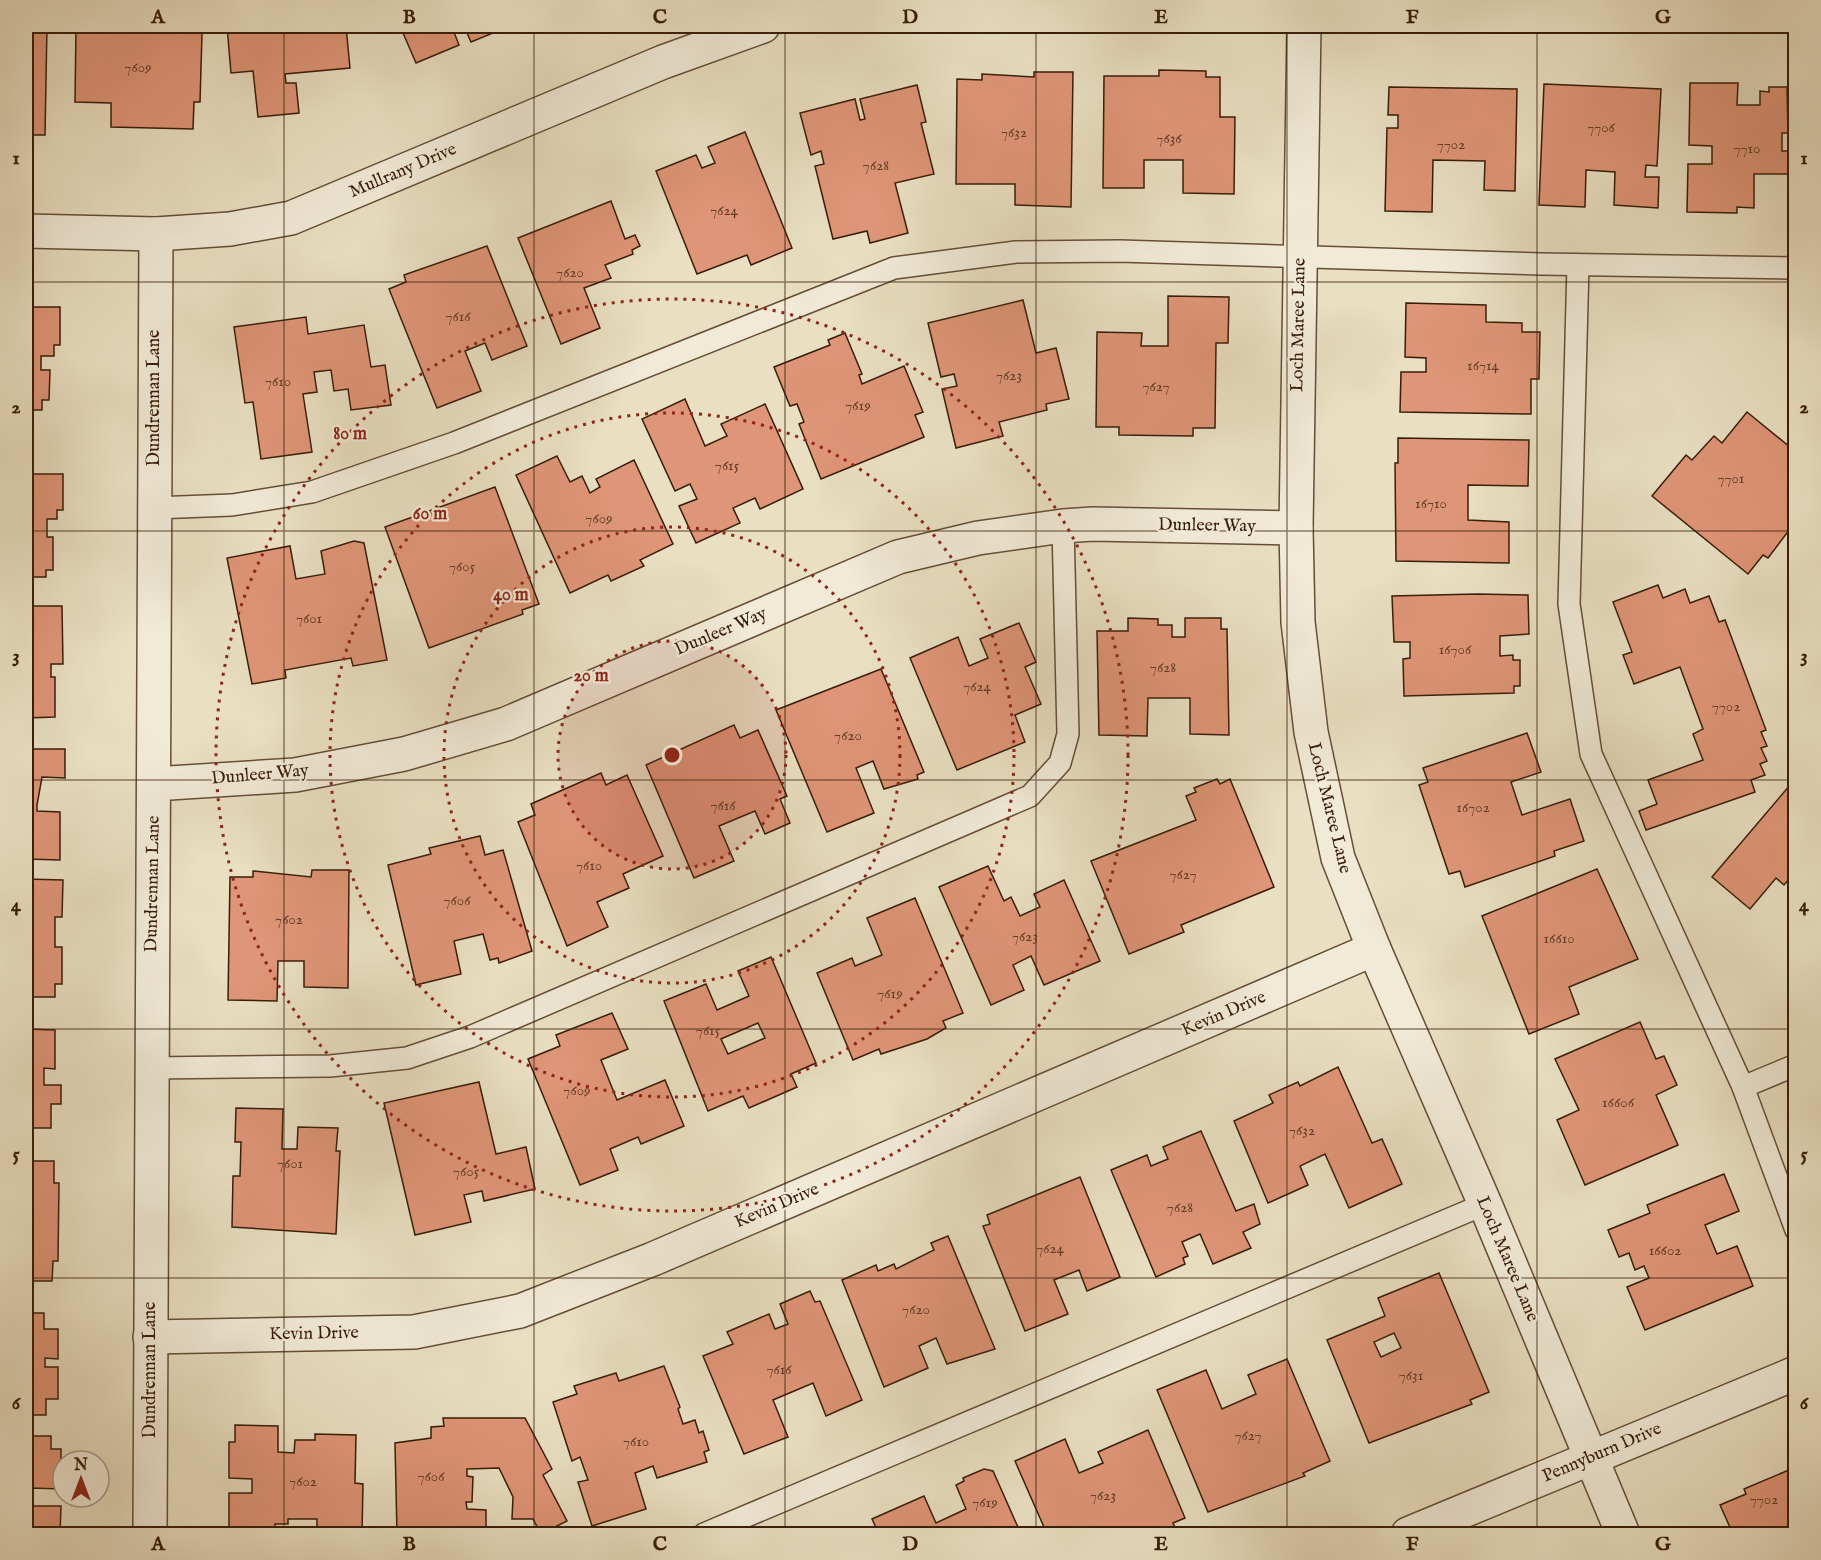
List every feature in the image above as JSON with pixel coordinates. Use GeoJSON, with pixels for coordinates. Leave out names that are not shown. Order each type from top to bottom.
{"type":"FeatureCollection","features":[{"type":"Feature","properties":{"kind":"street","name":"Mullrany Drive"},"geometry":{"type":"LineString","coordinates":[[26,231],[156,234],[230,229],[291,218],[663,62],[763,26]]}},
{"type":"Feature","properties":{"kind":"street","name":"Loch Maree Lane"},"geometry":{"type":"LineString","coordinates":[[1304,26],[1296,528],[1298,622],[1311,732],[1338,858],[1374,949],[1485,1204],[1623,1534]]}},
{"type":"Feature","properties":{"kind":"street","name":"Dundrennan Lane"},"geometry":{"type":"LineString","coordinates":[[150,1534],[156,234]]}},
{"type":"Feature","properties":{"kind":"street","name":"Dunleer Way"},"geometry":{"type":"LineString","coordinates":[[154,784],[295,775],[404,754],[506,724],[898,557],[978,538],[1093,524],[1296,528]]}},
{"type":"Feature","properties":{"kind":"street","name":"Kevin Drive"},"geometry":{"type":"LineString","coordinates":[[150,1337],[414,1332],[520,1311],[653,1259],[1374,949]]}},
{"type":"Feature","properties":{"kind":"street","name":"Pennyburn Drive"},"geometry":{"type":"LineString","coordinates":[[1408,1534],[1796,1372]]}},
{"type":"Feature","properties":{"kind":"lane"},"geometry":{"type":"LineString","coordinates":[[154,508],[232,505],[312,492],[454,442],[894,268],[1016,252],[1120,251],[1578,265],[1796,268]]}},
{"type":"Feature","properties":{"kind":"lane"},"geometry":{"type":"LineString","coordinates":[[1578,265],[1569,604],[1591,754],[1743,1087],[1796,1230]]}},
{"type":"Feature","properties":{"kind":"lane"},"geometry":{"type":"LineString","coordinates":[[151,1068],[330,1066],[407,1058],[470,1037],[1030,796],[1060,763],[1068,734],[1063,526]]}},
{"type":"Feature","properties":{"kind":"lane"},"geometry":{"type":"LineString","coordinates":[[1743,1087],[1796,1065]]}},
{"type":"Feature","properties":{"kind":"lane"},"geometry":{"type":"LineString","coordinates":[[704,1534],[1485,1204]]}},
{"type":"Feature","properties":{"kind":"building"},"geometry":{"type":"Polygon","coordinates":[[[26,26],[47,26],[45,135],[26,135],[26,26]]]}},
{"type":"Feature","properties":{"kind":"building"},"geometry":{"type":"Polygon","coordinates":[[[76,26],[140,26],[140,33],[155,33],[155,26],[186,26],[186,33],[202,33],[200,102],[194,102],[193,129],[111,127],[111,103],[75,102],[76,26]]]}},
{"type":"Feature","properties":{"kind":"building"},"geometry":{"type":"Polygon","coordinates":[[[227,26],[346,26],[350,68],[285,74],[286,83],[296,83],[299,113],[258,117],[253,71],[231,73],[227,26]]]}},
{"type":"Feature","properties":{"kind":"building"},"geometry":{"type":"Polygon","coordinates":[[[400,26],[455,26],[452,27],[459,45],[416,63],[400,26]]]}},
{"type":"Feature","properties":{"kind":"building"},"geometry":{"type":"Polygon","coordinates":[[[464,26],[510,26],[471,42],[464,26]]]}},
{"type":"Feature","properties":{"kind":"building"},"geometry":{"type":"Polygon","coordinates":[[[1159,70],[1206,71],[1206,77],[1220,77],[1220,117],[1235,117],[1234,194],[1183,193],[1183,160],[1144,160],[1144,188],[1103,188],[1104,76],[1159,76],[1159,70]]]}},
{"type":"Feature","properties":{"kind":"building"},"geometry":{"type":"Polygon","coordinates":[[[1034,72],[1073,72],[1071,207],[1015,205],[1015,184],[956,184],[957,79],[982,80],[982,74],[1034,77],[1034,72]]]}},
{"type":"Feature","properties":{"kind":"building"},"geometry":{"type":"Polygon","coordinates":[[[1690,83],[1738,83],[1737,105],[1760,105],[1760,91],[1769,92],[1769,87],[1787,87],[1788,133],[1782,133],[1782,151],[1789,151],[1789,174],[1754,174],[1754,208],[1737,207],[1737,213],[1687,212],[1688,164],[1712,164],[1712,146],[1689,145],[1690,83]]]}},
{"type":"Feature","properties":{"kind":"building"},"geometry":{"type":"Polygon","coordinates":[[[1544,84],[1661,89],[1657,166],[1646,165],[1645,177],[1659,177],[1658,208],[1614,205],[1615,172],[1586,170],[1585,207],[1539,205],[1544,84]]]}},
{"type":"Feature","properties":{"kind":"building"},"geometry":{"type":"Polygon","coordinates":[[[917,85],[926,122],[921,123],[934,174],[895,183],[908,233],[870,243],[867,231],[833,239],[815,166],[824,164],[821,151],[811,155],[800,113],[855,99],[860,120],[865,119],[860,99],[917,85]]]}},
{"type":"Feature","properties":{"kind":"building"},"geometry":{"type":"Polygon","coordinates":[[[1389,87],[1517,89],[1515,191],[1484,190],[1485,161],[1433,160],[1432,212],[1385,211],[1387,128],[1398,128],[1398,115],[1388,115],[1389,87]]]}},
{"type":"Feature","properties":{"kind":"building"},"geometry":{"type":"Polygon","coordinates":[[[745,132],[792,248],[751,265],[747,255],[697,274],[656,171],[696,155],[702,168],[715,163],[708,147],[745,132]]]}},
{"type":"Feature","properties":{"kind":"building"},"geometry":{"type":"Polygon","coordinates":[[[611,201],[625,239],[635,235],[640,246],[632,250],[633,254],[605,265],[611,278],[584,288],[600,328],[561,344],[518,238],[611,201]]]}},
{"type":"Feature","properties":{"kind":"building"},"geometry":{"type":"Polygon","coordinates":[[[487,246],[527,346],[492,360],[485,343],[465,351],[481,391],[437,408],[389,289],[406,282],[404,275],[487,246]]]}},
{"type":"Feature","properties":{"kind":"building"},"geometry":{"type":"Polygon","coordinates":[[[1168,296],[1229,297],[1228,343],[1216,343],[1215,428],[1193,428],[1193,436],[1119,435],[1119,427],[1096,427],[1097,332],[1142,333],[1141,346],[1168,346],[1168,296]]]}},
{"type":"Feature","properties":{"kind":"building"},"geometry":{"type":"Polygon","coordinates":[[[1023,300],[1036,353],[1056,348],[1069,399],[1046,404],[1047,410],[999,422],[1003,436],[956,448],[942,389],[957,386],[954,374],[941,377],[928,323],[1023,300]]]}},
{"type":"Feature","properties":{"kind":"building"},"geometry":{"type":"Polygon","coordinates":[[[1406,303],[1486,305],[1486,322],[1522,323],[1522,332],[1540,332],[1539,379],[1531,379],[1531,414],[1400,412],[1401,372],[1426,372],[1426,358],[1405,357],[1406,303]]]}},
{"type":"Feature","properties":{"kind":"building"},"geometry":{"type":"Polygon","coordinates":[[[26,307],[60,307],[60,345],[54,345],[54,356],[41,356],[41,370],[50,370],[49,400],[42,400],[42,410],[26,410],[26,307]]]}},
{"type":"Feature","properties":{"kind":"building"},"geometry":{"type":"Polygon","coordinates":[[[306,317],[308,334],[364,325],[371,367],[385,365],[391,405],[351,410],[348,389],[334,391],[331,370],[314,372],[317,392],[303,394],[312,452],[261,459],[253,402],[245,403],[234,327],[306,317]]]}},
{"type":"Feature","properties":{"kind":"building"},"geometry":{"type":"Polygon","coordinates":[[[845,333],[862,374],[859,375],[862,384],[904,366],[923,412],[915,415],[924,437],[821,479],[799,424],[804,422],[797,404],[790,406],[774,367],[830,345],[828,340],[845,333]]]}},
{"type":"Feature","properties":{"kind":"building"},"geometry":{"type":"Polygon","coordinates":[[[685,399],[705,446],[727,436],[721,424],[765,404],[803,489],[760,509],[755,498],[733,508],[740,523],[696,543],[679,506],[697,499],[690,484],[675,491],[642,419],[685,399]]]}},
{"type":"Feature","properties":{"kind":"building"},"geometry":{"type":"Polygon","coordinates":[[[1747,412],[1796,452],[1796,521],[1768,558],[1763,555],[1748,574],[1652,496],[1686,455],[1692,460],[1714,436],[1722,443],[1747,412]]]}},
{"type":"Feature","properties":{"kind":"building"},"geometry":{"type":"Polygon","coordinates":[[[1398,438],[1529,440],[1528,486],[1468,485],[1468,520],[1509,522],[1509,563],[1396,561],[1395,463],[1398,463],[1398,438]]]}},
{"type":"Feature","properties":{"kind":"building"},"geometry":{"type":"Polygon","coordinates":[[[557,456],[570,482],[582,476],[590,493],[600,487],[596,479],[634,460],[673,544],[640,560],[644,566],[611,581],[608,575],[570,593],[516,475],[557,456]]]}},
{"type":"Feature","properties":{"kind":"building"},"geometry":{"type":"Polygon","coordinates":[[[26,474],[63,474],[63,510],[57,510],[57,519],[47,519],[47,537],[53,537],[53,570],[46,570],[46,577],[26,577],[26,474]]]}},
{"type":"Feature","properties":{"kind":"building"},"geometry":{"type":"Polygon","coordinates":[[[495,487],[539,604],[522,610],[523,614],[429,648],[385,527],[495,487]]]}},
{"type":"Feature","properties":{"kind":"building"},"geometry":{"type":"Polygon","coordinates":[[[354,541],[364,543],[387,660],[353,666],[351,658],[285,670],[286,678],[252,684],[227,558],[290,546],[296,579],[325,574],[321,551],[354,541]]]}},
{"type":"Feature","properties":{"kind":"building"},"geometry":{"type":"Polygon","coordinates":[[[1658,585],[1663,598],[1685,589],[1690,603],[1709,596],[1719,622],[1725,620],[1766,730],[1761,732],[1767,746],[1761,748],[1767,761],[1760,764],[1765,775],[1751,780],[1755,792],[1646,830],[1639,811],[1657,804],[1648,780],[1703,760],[1693,734],[1703,729],[1680,667],[1634,684],[1623,655],[1632,652],[1613,602],[1658,585]]]}},
{"type":"Feature","properties":{"kind":"building"},"geometry":{"type":"Polygon","coordinates":[[[1528,595],[1529,634],[1500,636],[1500,656],[1513,655],[1513,660],[1520,660],[1520,686],[1514,686],[1514,693],[1404,696],[1403,659],[1410,658],[1410,642],[1394,642],[1392,596],[1528,595]]]}},
{"type":"Feature","properties":{"kind":"building"},"geometry":{"type":"Polygon","coordinates":[[[26,606],[62,606],[63,664],[51,664],[51,677],[55,677],[55,717],[26,718],[26,606]]]}},
{"type":"Feature","properties":{"kind":"building"},"geometry":{"type":"Polygon","coordinates":[[[1128,618],[1158,619],[1158,625],[1172,625],[1172,637],[1185,637],[1185,618],[1221,618],[1221,629],[1227,629],[1229,735],[1190,734],[1190,698],[1148,698],[1147,736],[1099,735],[1097,631],[1128,631],[1128,618]]]}},
{"type":"Feature","properties":{"kind":"building"},"geometry":{"type":"Polygon","coordinates":[[[1019,623],[1036,662],[1025,667],[1041,704],[1015,715],[1025,742],[957,770],[910,658],[958,637],[969,666],[988,658],[980,639],[1019,623]]]}},
{"type":"Feature","properties":{"kind":"building"},"geometry":{"type":"Polygon","coordinates":[[[881,669],[924,772],[917,775],[918,779],[884,789],[873,761],[856,768],[874,813],[827,832],[776,710],[881,669]]]}},
{"type":"Feature","properties":{"kind":"building"},"geometry":{"type":"Polygon","coordinates":[[[734,725],[740,738],[758,730],[787,796],[780,799],[790,823],[765,834],[755,811],[719,826],[734,861],[694,878],[646,765],[734,725]]]}},
{"type":"Feature","properties":{"kind":"building"},"geometry":{"type":"Polygon","coordinates":[[[1527,733],[1541,772],[1511,782],[1522,815],[1570,799],[1584,841],[1554,851],[1555,856],[1465,887],[1460,871],[1449,874],[1419,785],[1428,782],[1423,768],[1527,733]]]}},
{"type":"Feature","properties":{"kind":"building"},"geometry":{"type":"Polygon","coordinates":[[[26,749],[65,749],[65,778],[42,777],[37,805],[37,811],[60,812],[60,860],[26,859],[26,749]]]}},
{"type":"Feature","properties":{"kind":"building"},"geometry":{"type":"Polygon","coordinates":[[[601,773],[606,785],[627,775],[663,856],[623,874],[629,888],[597,902],[608,927],[567,946],[518,822],[535,815],[531,804],[601,773]]]}},
{"type":"Feature","properties":{"kind":"building"},"geometry":{"type":"Polygon","coordinates":[[[1796,778],[1796,871],[1784,885],[1776,878],[1750,909],[1712,877],[1796,778]]]}},
{"type":"Feature","properties":{"kind":"building"},"geometry":{"type":"Polygon","coordinates":[[[1217,779],[1220,784],[1230,779],[1274,887],[1181,925],[1184,932],[1129,954],[1091,861],[1196,820],[1186,796],[1196,792],[1194,788],[1217,779]]]}},
{"type":"Feature","properties":{"kind":"building"},"geometry":{"type":"Polygon","coordinates":[[[480,836],[485,855],[503,850],[532,951],[499,963],[498,958],[490,960],[483,934],[454,941],[461,974],[416,985],[388,865],[431,854],[429,848],[480,836]]]}},
{"type":"Feature","properties":{"kind":"building"},"geometry":{"type":"Polygon","coordinates":[[[988,866],[1004,901],[1011,897],[1020,916],[1040,907],[1034,894],[1064,880],[1100,961],[1044,985],[1031,956],[1013,965],[1024,990],[991,1005],[939,887],[988,866]]]}},
{"type":"Feature","properties":{"kind":"building"},"geometry":{"type":"Polygon","coordinates":[[[1597,869],[1638,959],[1569,987],[1579,1014],[1529,1034],[1482,916],[1597,869]]]}},
{"type":"Feature","properties":{"kind":"building"},"geometry":{"type":"Polygon","coordinates":[[[312,870],[349,870],[348,988],[304,987],[304,961],[278,961],[277,1001],[228,1000],[230,877],[253,877],[253,871],[311,877],[312,870]]]}},
{"type":"Feature","properties":{"kind":"building"},"geometry":{"type":"Polygon","coordinates":[[[26,879],[63,880],[62,917],[55,917],[55,947],[62,947],[62,984],[55,984],[55,997],[26,997],[26,879]]]}},
{"type":"Feature","properties":{"kind":"building"},"geometry":{"type":"Polygon","coordinates":[[[915,898],[963,1013],[943,1021],[946,1028],[927,1039],[881,1054],[879,1049],[853,1060],[817,973],[852,958],[855,966],[882,955],[867,918],[915,898]]]}},
{"type":"Feature","properties":{"kind":"building"},"geometry":{"type":"Polygon","coordinates":[[[771,957],[816,1063],[791,1074],[797,1087],[749,1108],[743,1096],[708,1111],[664,1001],[706,984],[717,1010],[749,996],[738,971],[771,957]],[[758,1023],[721,1039],[728,1054],[765,1038],[758,1023]]]}},
{"type":"Feature","properties":{"kind":"building"},"geometry":{"type":"Polygon","coordinates":[[[612,1013],[628,1049],[601,1060],[617,1100],[665,1080],[684,1126],[641,1144],[638,1137],[610,1149],[618,1170],[580,1185],[528,1059],[560,1046],[556,1035],[612,1013]]]}},
{"type":"Feature","properties":{"kind":"building"},"geometry":{"type":"Polygon","coordinates":[[[1640,1022],[1656,1059],[1664,1056],[1677,1085],[1656,1095],[1678,1145],[1585,1185],[1557,1120],[1579,1110],[1555,1059],[1640,1022]]]}},
{"type":"Feature","properties":{"kind":"building"},"geometry":{"type":"Polygon","coordinates":[[[26,1029],[55,1030],[55,1069],[44,1068],[44,1085],[61,1085],[61,1104],[51,1104],[51,1128],[26,1128],[26,1029]]]}},
{"type":"Feature","properties":{"kind":"building"},"geometry":{"type":"Polygon","coordinates":[[[1338,1067],[1372,1143],[1382,1139],[1402,1184],[1349,1208],[1325,1154],[1300,1166],[1308,1185],[1268,1203],[1234,1121],[1273,1103],[1269,1095],[1298,1082],[1300,1086],[1338,1067]]]}},
{"type":"Feature","properties":{"kind":"building"},"geometry":{"type":"Polygon","coordinates":[[[479,1082],[496,1154],[526,1147],[535,1189],[484,1201],[482,1191],[464,1195],[471,1222],[415,1235],[384,1103],[479,1082]]]}},
{"type":"Feature","properties":{"kind":"building"},"geometry":{"type":"Polygon","coordinates":[[[236,1108],[283,1109],[282,1149],[297,1149],[298,1127],[338,1128],[336,1151],[340,1151],[336,1234],[232,1227],[233,1176],[240,1176],[241,1142],[235,1142],[236,1108]]]}},
{"type":"Feature","properties":{"kind":"building"},"geometry":{"type":"Polygon","coordinates":[[[1201,1131],[1236,1211],[1254,1204],[1260,1224],[1243,1232],[1251,1248],[1213,1264],[1200,1234],[1182,1242],[1188,1256],[1183,1258],[1185,1264],[1156,1277],[1111,1170],[1147,1155],[1151,1166],[1168,1159],[1163,1147],[1201,1131]]]}},
{"type":"Feature","properties":{"kind":"building"},"geometry":{"type":"Polygon","coordinates":[[[26,1161],[54,1161],[54,1183],[59,1183],[58,1261],[53,1261],[52,1281],[26,1281],[26,1161]]]}},
{"type":"Feature","properties":{"kind":"building"},"geometry":{"type":"Polygon","coordinates":[[[1724,1174],[1739,1211],[1705,1225],[1717,1254],[1737,1246],[1753,1286],[1645,1330],[1627,1287],[1649,1278],[1644,1266],[1635,1270],[1629,1253],[1619,1257],[1608,1230],[1650,1213],[1647,1205],[1724,1174]]]}},
{"type":"Feature","properties":{"kind":"building"},"geometry":{"type":"Polygon","coordinates":[[[1080,1177],[1120,1277],[1087,1291],[1079,1270],[1054,1280],[1068,1314],[1025,1331],[983,1226],[990,1224],[987,1215],[1080,1177]]]}},
{"type":"Feature","properties":{"kind":"building"},"geometry":{"type":"Polygon","coordinates":[[[948,1236],[995,1349],[947,1364],[936,1338],[919,1346],[928,1368],[884,1387],[842,1280],[876,1265],[878,1271],[894,1264],[896,1269],[934,1250],[931,1243],[948,1236]]]}},
{"type":"Feature","properties":{"kind":"building"},"geometry":{"type":"Polygon","coordinates":[[[1439,1273],[1489,1392],[1470,1400],[1472,1404],[1369,1443],[1327,1340],[1385,1316],[1378,1298],[1439,1273]],[[1394,1333],[1374,1342],[1381,1357],[1401,1348],[1394,1333]]]}},
{"type":"Feature","properties":{"kind":"building"},"geometry":{"type":"Polygon","coordinates":[[[810,1291],[815,1302],[820,1301],[862,1400],[826,1416],[813,1383],[773,1400],[788,1437],[744,1454],[703,1356],[733,1344],[727,1332],[769,1314],[775,1329],[788,1324],[780,1304],[810,1291]]]}},
{"type":"Feature","properties":{"kind":"building"},"geometry":{"type":"Polygon","coordinates":[[[26,1313],[44,1313],[44,1329],[58,1329],[58,1359],[45,1358],[45,1367],[58,1367],[58,1399],[46,1399],[46,1415],[26,1415],[26,1313]]]}},
{"type":"Feature","properties":{"kind":"building"},"geometry":{"type":"Polygon","coordinates":[[[1287,1359],[1330,1461],[1303,1473],[1305,1476],[1208,1512],[1157,1390],[1206,1370],[1222,1409],[1256,1394],[1248,1375],[1287,1359]]]}},
{"type":"Feature","properties":{"kind":"building"},"geometry":{"type":"Polygon","coordinates":[[[664,1366],[680,1407],[678,1409],[683,1424],[695,1420],[699,1433],[703,1431],[709,1450],[704,1452],[707,1462],[657,1478],[653,1466],[635,1473],[646,1509],[592,1526],[578,1482],[588,1480],[580,1457],[572,1461],[553,1402],[577,1394],[574,1386],[616,1373],[619,1381],[664,1366]]]}},
{"type":"Feature","properties":{"kind":"building"},"geometry":{"type":"Polygon","coordinates":[[[443,1418],[525,1418],[552,1469],[543,1475],[567,1521],[541,1534],[533,1519],[512,1519],[513,1497],[499,1468],[467,1469],[467,1476],[473,1477],[472,1502],[466,1502],[467,1509],[486,1510],[486,1534],[397,1534],[395,1443],[431,1438],[431,1427],[444,1426],[443,1418]]]}},
{"type":"Feature","properties":{"kind":"building"},"geometry":{"type":"Polygon","coordinates":[[[235,1425],[278,1426],[278,1452],[294,1453],[295,1440],[315,1440],[315,1434],[356,1435],[355,1483],[363,1484],[362,1534],[317,1534],[317,1519],[288,1519],[288,1524],[275,1524],[275,1534],[229,1534],[229,1493],[252,1493],[252,1479],[229,1478],[229,1442],[235,1442],[235,1425]]]}},
{"type":"Feature","properties":{"kind":"building"},"geometry":{"type":"Polygon","coordinates":[[[1148,1430],[1185,1518],[1173,1523],[1176,1530],[1165,1534],[1047,1534],[1015,1461],[1065,1439],[1079,1473],[1103,1463],[1098,1452],[1148,1430]]]}},
{"type":"Feature","properties":{"kind":"building"},"geometry":{"type":"Polygon","coordinates":[[[29,1436],[51,1436],[51,1489],[32,1488],[31,1506],[51,1506],[51,1509],[61,1509],[60,1534],[26,1534],[26,1448],[29,1448],[29,1436]]]}},
{"type":"Feature","properties":{"kind":"building"},"geometry":{"type":"Polygon","coordinates":[[[1796,1467],[1796,1534],[1733,1534],[1720,1505],[1746,1494],[1744,1489],[1796,1467]]]}},
{"type":"Feature","properties":{"kind":"building"},"geometry":{"type":"Polygon","coordinates":[[[984,1469],[993,1471],[1021,1534],[879,1534],[872,1519],[924,1496],[936,1523],[966,1509],[956,1485],[964,1481],[963,1478],[984,1469]]]}}]}
